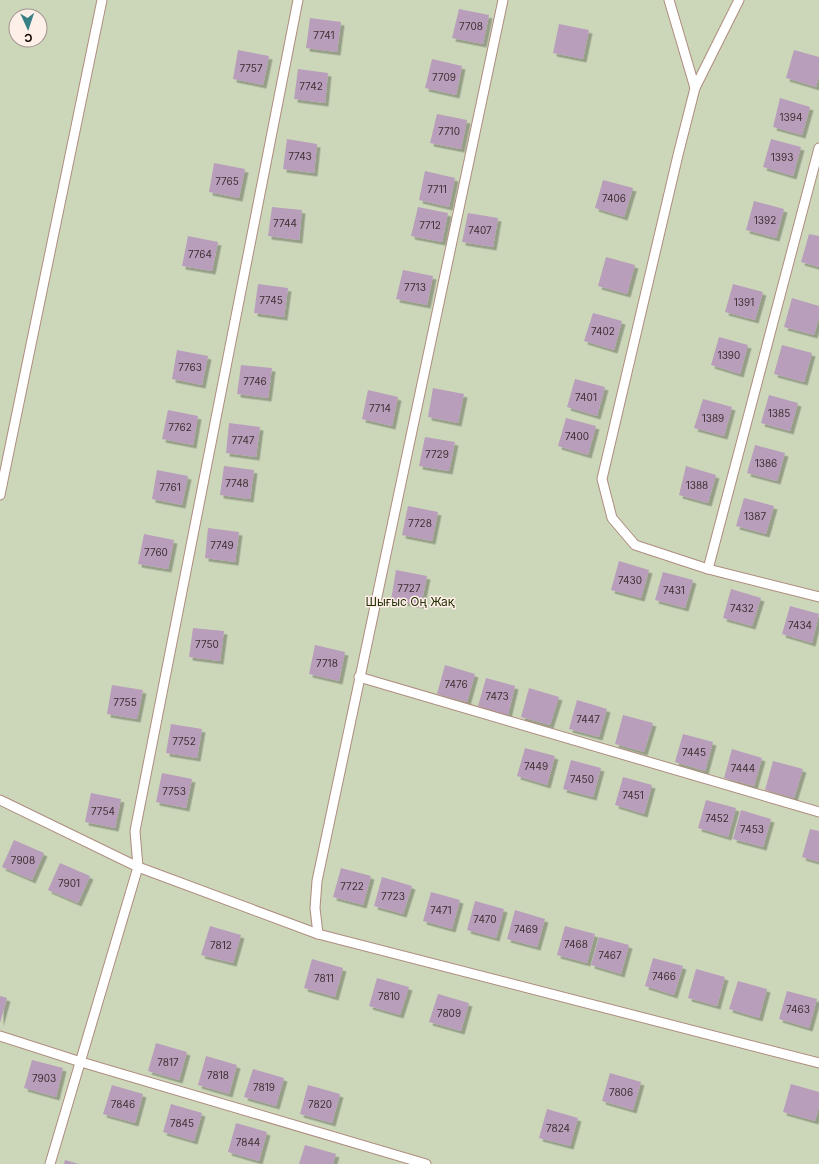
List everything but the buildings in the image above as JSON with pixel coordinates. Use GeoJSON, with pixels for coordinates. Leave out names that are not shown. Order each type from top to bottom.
{"type":"FeatureCollection","features":[{"type":"Feature","properties":{"kind":"lane"},"geometry":{"type":"LineString","coordinates":[[0,495],[102,0]]}},
{"type":"Feature","properties":{"kind":"lane"},"geometry":{"type":"LineString","coordinates":[[50,1164],[138,867],[135,830],[298,0]]}},
{"type":"Feature","properties":{"kind":"lane"},"geometry":{"type":"LineString","coordinates":[[318,934],[315,908],[317,881],[503,0]]}},
{"type":"Feature","properties":{"kind":"lane"},"geometry":{"type":"LineString","coordinates":[[669,0],[695,88]]}},
{"type":"Feature","properties":{"kind":"lane"},"geometry":{"type":"LineString","coordinates":[[739,0],[695,88],[602,479],[612,518],[635,545],[708,569],[819,597]]}},
{"type":"Feature","properties":{"kind":"lane"},"geometry":{"type":"LineString","coordinates":[[708,569],[819,148]]}},
{"type":"Feature","properties":{"kind":"lane"},"geometry":{"type":"LineString","coordinates":[[360,677],[819,812]]}},
{"type":"Feature","properties":{"kind":"lane"},"geometry":{"type":"LineString","coordinates":[[0,800],[138,867],[318,934],[819,1063]]}},
{"type":"Feature","properties":{"kind":"lane"},"geometry":{"type":"LineString","coordinates":[[0,1036],[81,1062],[426,1164]]}},
{"type":"Feature","properties":{"kind":"green space","name":"Шығыс Оң Жақ"},"geometry":{"type":"Polygon","coordinates":[[[0,0],[819,0],[819,1164],[0,1164],[0,0]]]}}]}
